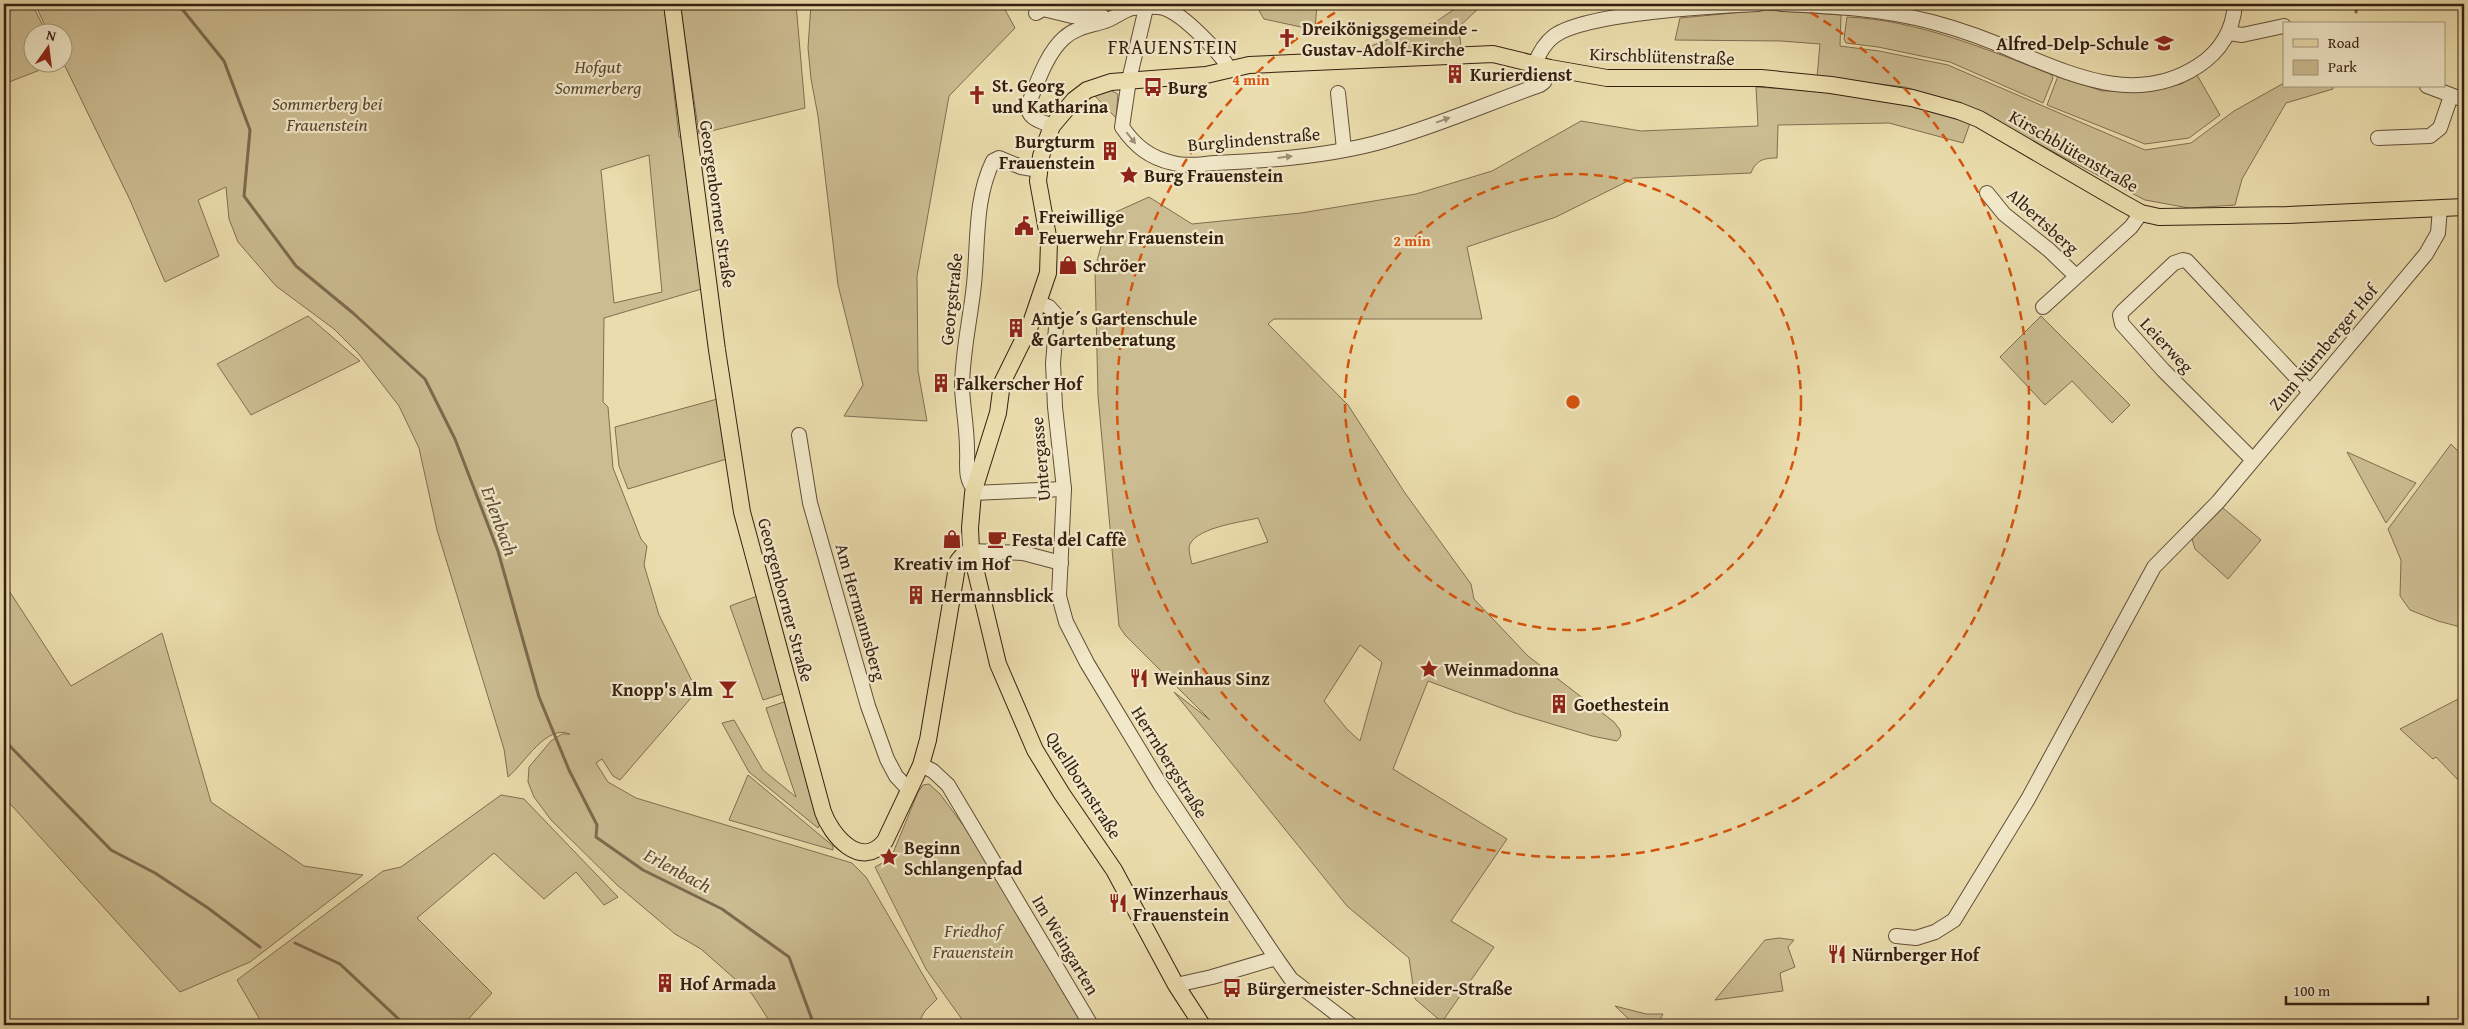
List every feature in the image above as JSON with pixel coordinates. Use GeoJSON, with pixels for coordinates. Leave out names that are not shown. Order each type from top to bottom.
{"type":"FeatureCollection","features":[{"type":"Feature","properties":{"kind":"main road","name":"Georgenborner Straße"},"geometry":{"type":"LineString","coordinates":[[672,4],[717,350],[742,512],[823,812],[838,840],[854,850],[870,852],[878,848],[885,841],[921,764],[928,740],[958,561],[963,555],[971,551]]}},
{"type":"Feature","properties":{"kind":"main road","name":"Kirschblütenstraße"},"geometry":{"type":"LineString","coordinates":[[971,551],[970,528],[974,491],[996,418],[1002,383],[1039,303],[1048,273],[1050,252],[1039,192],[1039,170],[1044,144],[1052,126],[1065,107],[1087,90],[1111,82],[1206,75],[1265,63],[1492,54],[1607,78],[1761,78],[1805,82],[1880,92],[1936,104],[1979,120],[2142,213],[2159,217],[2196,218],[2464,207]]}},
{"type":"Feature","properties":{"kind":"main road","name":"Quellbornstraße"},"geometry":{"type":"LineString","coordinates":[[971,551],[998,664],[1034,750],[1114,870],[1176,985],[1202,1025]]}},
{"type":"Feature","properties":{"kind":"street","name":"Burglindenstraße"},"geometry":{"type":"LineString","coordinates":[[1136,7],[1129,80],[1122,127],[1133,142],[1145,152],[1165,161],[1187,165],[1244,162],[1344,149],[1386,141],[1540,85],[1544,82],[1543,66],[1547,43],[1564,30],[1612,18],[1758,4]]}},
{"type":"Feature","properties":{"kind":"street"},"geometry":{"type":"LineString","coordinates":[[1782,4],[1891,13],[1966,31],[2077,77],[2113,84],[2140,85],[2163,82],[2181,76],[2208,59],[2229,33],[2235,4]]}},
{"type":"Feature","properties":{"kind":"street"},"geometry":{"type":"LineString","coordinates":[[1052,126],[1037,120],[1028,112],[1028,105],[1052,53],[1071,32],[1136,7],[1166,6],[1223,59],[1230,70]]}},
{"type":"Feature","properties":{"kind":"street"},"geometry":{"type":"LineString","coordinates":[[1036,13],[1043,9],[1072,16],[1113,17]]}},
{"type":"Feature","properties":{"kind":"street"},"geometry":{"type":"LineString","coordinates":[[2229,33],[2242,35],[2283,26]]}},
{"type":"Feature","properties":{"kind":"street"},"geometry":{"type":"LineString","coordinates":[[2378,138],[2430,136],[2440,128],[2458,98],[2432,88]]}},
{"type":"Feature","properties":{"kind":"street","name":"Burglindenstraße"},"geometry":{"type":"LineString","coordinates":[[1338,93],[1344,149]]}},
{"type":"Feature","properties":{"kind":"street","name":"Georgstraße"},"geometry":{"type":"LineString","coordinates":[[974,491],[967,476],[968,450],[962,389],[964,354],[974,292],[976,231],[986,178],[993,161],[999,158],[1021,167],[1039,170]]}},
{"type":"Feature","properties":{"kind":"street","name":"Albertsberg"},"geometry":{"type":"LineString","coordinates":[[1987,193],[2004,214],[2049,250],[2076,276]]}},
{"type":"Feature","properties":{"kind":"street","name":"Zum Nürnberger Hof"},"geometry":{"type":"LineString","coordinates":[[1896,936],[1916,938],[1935,932],[1954,920],[2028,799],[2100,670],[2143,584],[2154,567],[2218,502],[2426,254],[2438,232],[2440,208]]}},
{"type":"Feature","properties":{"kind":"street"},"geometry":{"type":"LineString","coordinates":[[2043,307],[2131,226],[2142,213]]}},
{"type":"Feature","properties":{"kind":"street","name":"Leierweg"},"geometry":{"type":"LineString","coordinates":[[2253,460],[2163,370],[2122,324],[2120,315],[2122,311],[2174,263],[2183,260],[2187,261],[2310,392]]}},
{"type":"Feature","properties":{"kind":"street","name":"Untergasse"},"geometry":{"type":"LineString","coordinates":[[1039,303],[1049,307],[1057,316],[1053,363],[1055,407],[1064,489],[1061,563]]}},
{"type":"Feature","properties":{"kind":"street","name":"Am Hermannsberg"},"geometry":{"type":"LineString","coordinates":[[799,435],[810,503],[868,706],[887,759],[896,776],[909,790]]}},
{"type":"Feature","properties":{"kind":"street"},"geometry":{"type":"LineString","coordinates":[[974,491],[1064,489]]}},
{"type":"Feature","properties":{"kind":"street"},"geometry":{"type":"LineString","coordinates":[[971,551],[1023,553],[1061,563]]}},
{"type":"Feature","properties":{"kind":"street","name":"Herrnbergstraße"},"geometry":{"type":"LineString","coordinates":[[1061,563],[1059,596],[1066,622],[1087,663],[1192,834],[1291,979],[1352,1025]]}},
{"type":"Feature","properties":{"kind":"street","name":"Im Weingarten"},"geometry":{"type":"LineString","coordinates":[[921,764],[933,771],[948,785],[1091,1025]]}},
{"type":"Feature","properties":{"kind":"street"},"geometry":{"type":"LineString","coordinates":[[1176,985],[1212,977],[1276,958]]}},
{"type":"Feature","properties":{"kind":"green space"},"geometry":{"type":"Polygon","coordinates":[[[4,4],[32,4],[41,22],[22,22],[22,72],[35,72],[4,84],[4,4]]]}},
{"type":"Feature","properties":{"kind":"green space"},"geometry":{"type":"Polygon","coordinates":[[[35,4],[664,4],[679,137],[686,142],[705,288],[604,318],[603,402],[608,407],[613,468],[641,539],[647,546],[644,565],[659,615],[697,691],[620,780],[613,776],[602,759],[596,763],[608,782],[636,798],[852,863],[866,877],[937,999],[925,1011],[917,1025],[772,1025],[752,994],[701,949],[675,934],[617,885],[551,820],[534,797],[528,782],[529,767],[551,741],[562,734],[570,734],[561,732],[544,740],[536,746],[508,777],[504,749],[437,530],[419,448],[399,406],[358,353],[334,329],[276,286],[238,242],[229,219],[226,187],[198,200],[219,256],[165,282],[130,200],[68,72],[72,72],[72,22],[43,22],[35,4]],[[649,155],[601,170],[614,303],[662,292],[649,155]]]}},
{"type":"Feature","properties":{"kind":"green space"},"geometry":{"type":"Polygon","coordinates":[[[680,4],[796,4],[805,108],[699,134],[680,4]]]}},
{"type":"Feature","properties":{"kind":"green space"},"geometry":{"type":"Polygon","coordinates":[[[811,4],[1002,4],[1015,28],[949,96],[917,276],[918,371],[927,421],[844,416],[863,385],[838,285],[808,48],[811,4]]]}},
{"type":"Feature","properties":{"kind":"green space"},"geometry":{"type":"Polygon","coordinates":[[[1255,4],[1317,4],[1315,30],[1264,19],[1255,4]]]}},
{"type":"Feature","properties":{"kind":"green space"},"geometry":{"type":"Polygon","coordinates":[[[1462,4],[1483,4],[1459,27],[1461,48],[1355,52],[1437,21],[1462,4]]]}},
{"type":"Feature","properties":{"kind":"green space"},"geometry":{"type":"Polygon","coordinates":[[[1765,10],[1841,15],[1840,46],[1879,51],[1948,65],[2145,150],[2191,143],[2234,111],[2283,84],[2283,88],[2333,89],[2286,103],[2242,179],[2235,205],[2189,208],[2145,200],[1968,107],[1905,87],[1817,77],[1820,44],[1781,41],[1675,40],[1680,18],[1765,10]]]}},
{"type":"Feature","properties":{"kind":"green space"},"geometry":{"type":"Polygon","coordinates":[[[1847,17],[1900,24],[1951,37],[2051,74],[2053,78],[2043,103],[1950,62],[1878,47],[1846,43],[1844,39],[1847,17]]]}},
{"type":"Feature","properties":{"kind":"green space"},"geometry":{"type":"Polygon","coordinates":[[[2197,75],[2220,115],[2189,138],[2145,144],[2047,105],[2058,76],[2102,91],[2155,90],[2181,84],[2197,75]]]}},
{"type":"Feature","properties":{"kind":"green space"},"geometry":{"type":"Polygon","coordinates":[[[1756,87],[1830,92],[1912,104],[1970,123],[1963,143],[1889,123],[1778,125],[1777,158],[1761,161],[1755,165],[1751,173],[1634,178],[1556,217],[1467,247],[1482,319],[1274,319],[1268,324],[1348,405],[1405,493],[1471,584],[1474,599],[1528,656],[1614,722],[1620,730],[1621,736],[1617,741],[1592,736],[1515,713],[1428,681],[1393,769],[1507,839],[1451,921],[1494,947],[1442,1022],[1415,999],[1409,958],[1347,906],[1174,692],[1210,720],[1125,635],[1119,626],[1098,396],[1095,269],[1109,215],[1149,197],[1192,224],[1301,213],[1416,194],[1492,171],[1581,121],[1641,131],[1758,126],[1756,87]],[[1258,518],[1218,527],[1198,535],[1192,541],[1189,548],[1192,564],[1268,542],[1258,518]],[[1360,645],[1324,701],[1347,729],[1360,741],[1382,662],[1360,645]]]}},
{"type":"Feature","properties":{"kind":"green space"},"geometry":{"type":"Polygon","coordinates":[[[1110,90],[1118,94],[1116,118],[1095,96],[1110,90]]]}},
{"type":"Feature","properties":{"kind":"green space"},"geometry":{"type":"Polygon","coordinates":[[[308,316],[360,361],[251,415],[217,364],[308,316]]]}},
{"type":"Feature","properties":{"kind":"green space"},"geometry":{"type":"Polygon","coordinates":[[[2041,316],[2130,405],[2112,423],[2072,381],[2045,405],[2000,357],[2041,316]]]}},
{"type":"Feature","properties":{"kind":"green space"},"geometry":{"type":"Polygon","coordinates":[[[721,398],[730,458],[628,489],[619,466],[615,427],[721,398]]]}},
{"type":"Feature","properties":{"kind":"green space"},"geometry":{"type":"Polygon","coordinates":[[[2451,444],[2464,457],[2464,628],[2438,621],[2410,610],[2400,596],[2401,560],[2388,529],[2451,444]]]}},
{"type":"Feature","properties":{"kind":"green space"},"geometry":{"type":"Polygon","coordinates":[[[2347,452],[2416,483],[2386,523],[2347,452]]]}},
{"type":"Feature","properties":{"kind":"green space"},"geometry":{"type":"Polygon","coordinates":[[[2223,508],[2261,540],[2228,579],[2195,549],[2192,539],[2223,508]]]}},
{"type":"Feature","properties":{"kind":"green space"},"geometry":{"type":"Polygon","coordinates":[[[4,583],[71,686],[162,633],[211,802],[304,866],[363,875],[250,962],[180,992],[4,797],[4,583]]]}},
{"type":"Feature","properties":{"kind":"green space"},"geometry":{"type":"Polygon","coordinates":[[[760,595],[785,693],[763,700],[730,606],[760,595]]]}},
{"type":"Feature","properties":{"kind":"green space"},"geometry":{"type":"Polygon","coordinates":[[[2464,696],[2464,781],[2461,783],[2436,757],[2433,759],[2400,729],[2464,696]]]}},
{"type":"Feature","properties":{"kind":"green space"},"geometry":{"type":"Polygon","coordinates":[[[787,701],[808,788],[820,824],[818,828],[749,772],[722,723],[734,720],[763,770],[796,797],[766,708],[787,701]]]}},
{"type":"Feature","properties":{"kind":"green space"},"geometry":{"type":"Polygon","coordinates":[[[748,775],[833,846],[833,850],[729,820],[748,775]]]}},
{"type":"Feature","properties":{"kind":"green space","name":"Friedhof Frauenstein"},"geometry":{"type":"Polygon","coordinates":[[[929,784],[940,794],[977,844],[1087,1025],[966,1025],[926,969],[875,867],[888,860],[893,853],[918,792],[923,785],[929,784]]]}},
{"type":"Feature","properties":{"kind":"green space"},"geometry":{"type":"Polygon","coordinates":[[[501,795],[524,799],[618,897],[604,905],[576,872],[544,899],[494,853],[417,918],[492,993],[463,1025],[263,1025],[237,980],[383,871],[401,867],[501,795]]]}},
{"type":"Feature","properties":{"kind":"green space"},"geometry":{"type":"Polygon","coordinates":[[[1779,938],[1794,940],[1788,947],[1795,967],[1780,973],[1783,991],[1715,1000],[1765,940],[1779,938]]]}},
{"type":"Feature","properties":{"kind":"green space"},"geometry":{"type":"Polygon","coordinates":[[[1615,1006],[1646,1014],[1663,1014],[1657,1025],[1635,1025],[1615,1006]]]}},
{"type":"Feature","properties":{"kind":"waterway","name":"Erlenbach"},"geometry":{"type":"LineString","coordinates":[[178,4],[224,61],[250,130],[244,196],[296,266],[353,313],[425,379],[455,439],[498,551],[539,697],[569,770],[597,825],[596,837],[643,870],[722,909],[789,957],[814,1025]]}},
{"type":"Feature","properties":{"kind":"waterway"},"geometry":{"type":"LineString","coordinates":[[2356,12],[2357,4]]}},
{"type":"Feature","properties":{"kind":"waterway"},"geometry":{"type":"LineString","coordinates":[[4,740],[111,850],[155,873],[208,908],[260,947]]}},
{"type":"Feature","properties":{"kind":"waterway","name":"Erlenbach"},"geometry":{"type":"LineString","coordinates":[[295,943],[340,964],[405,1025]]}},
{"type":"Feature","properties":{"kind":"place","name":"Dreikönigsgemeinde - Gustav-Adolf-Kirche"},"geometry":{"type":"Point","coordinates":[1287,38]}},
{"type":"Feature","properties":{"kind":"place","name":"Alfred-Delp-Schule"},"geometry":{"type":"Point","coordinates":[2164,43]}},
{"type":"Feature","properties":{"kind":"place","name":"Kurierdienst"},"geometry":{"type":"Point","coordinates":[1455,74]}},
{"type":"Feature","properties":{"kind":"place","name":"Burg"},"geometry":{"type":"Point","coordinates":[1153,87]}},
{"type":"Feature","properties":{"kind":"place","name":"St. Georg und Katharina"},"geometry":{"type":"Point","coordinates":[977,95]}},
{"type":"Feature","properties":{"kind":"place","name":"Burgturm Frauenstein"},"geometry":{"type":"Point","coordinates":[1110,151]}},
{"type":"Feature","properties":{"kind":"place","name":"Burg Frauenstein"},"geometry":{"type":"Point","coordinates":[1129,175]}},
{"type":"Feature","properties":{"kind":"place","name":"Freiwillige Feuerwehr Frauenstein"},"geometry":{"type":"Point","coordinates":[1024,226]}},
{"type":"Feature","properties":{"kind":"place","name":"Schröer"},"geometry":{"type":"Point","coordinates":[1068,265]}},
{"type":"Feature","properties":{"kind":"place","name":"Antje´s Gartenschule & Gartenberatung"},"geometry":{"type":"Point","coordinates":[1016,328]}},
{"type":"Feature","properties":{"kind":"place","name":"Falkerscher Hof"},"geometry":{"type":"Point","coordinates":[941,383]}},
{"type":"Feature","properties":{"kind":"place","name":"Kreativ im Hof"},"geometry":{"type":"Point","coordinates":[952,539]}},
{"type":"Feature","properties":{"kind":"place","name":"Festa del Caffè"},"geometry":{"type":"Point","coordinates":[997,539]}},
{"type":"Feature","properties":{"kind":"place","name":"Hermannsblick"},"geometry":{"type":"Point","coordinates":[916,595]}},
{"type":"Feature","properties":{"kind":"place","name":"Weinmadonna"},"geometry":{"type":"Point","coordinates":[1429,669]}},
{"type":"Feature","properties":{"kind":"place","name":"Weinhaus Sinz"},"geometry":{"type":"Point","coordinates":[1139,678]}},
{"type":"Feature","properties":{"kind":"place","name":"Knopp's Alm"},"geometry":{"type":"Point","coordinates":[728,689]}},
{"type":"Feature","properties":{"kind":"place","name":"Goethestein"},"geometry":{"type":"Point","coordinates":[1559,704]}},
{"type":"Feature","properties":{"kind":"place","name":"Beginn Schlangenpfad"},"geometry":{"type":"Point","coordinates":[889,857]}},
{"type":"Feature","properties":{"kind":"place","name":"Winzerhaus Frauenstein"},"geometry":{"type":"Point","coordinates":[1118,903]}},
{"type":"Feature","properties":{"kind":"place","name":"Nürnberger Hof"},"geometry":{"type":"Point","coordinates":[1837,954]}},
{"type":"Feature","properties":{"kind":"place","name":"Hof Armada"},"geometry":{"type":"Point","coordinates":[665,983]}},
{"type":"Feature","properties":{"kind":"place","name":"Bürgermeister-Schneider-Straße"},"geometry":{"type":"Point","coordinates":[1232,988]}},
{"type":"Feature","properties":{"kind":"district","name":"FRAUENSTEIN"},"geometry":{"type":"Point","coordinates":[1173,46]}},
{"type":"Feature","properties":{"kind":"park label","name":"Hofgut Sommerberg"},"geometry":{"type":"Point","coordinates":[598,76]}},
{"type":"Feature","properties":{"kind":"park label","name":"Sommerberg bei Frauenstein"},"geometry":{"type":"Point","coordinates":[327,113]}}]}
